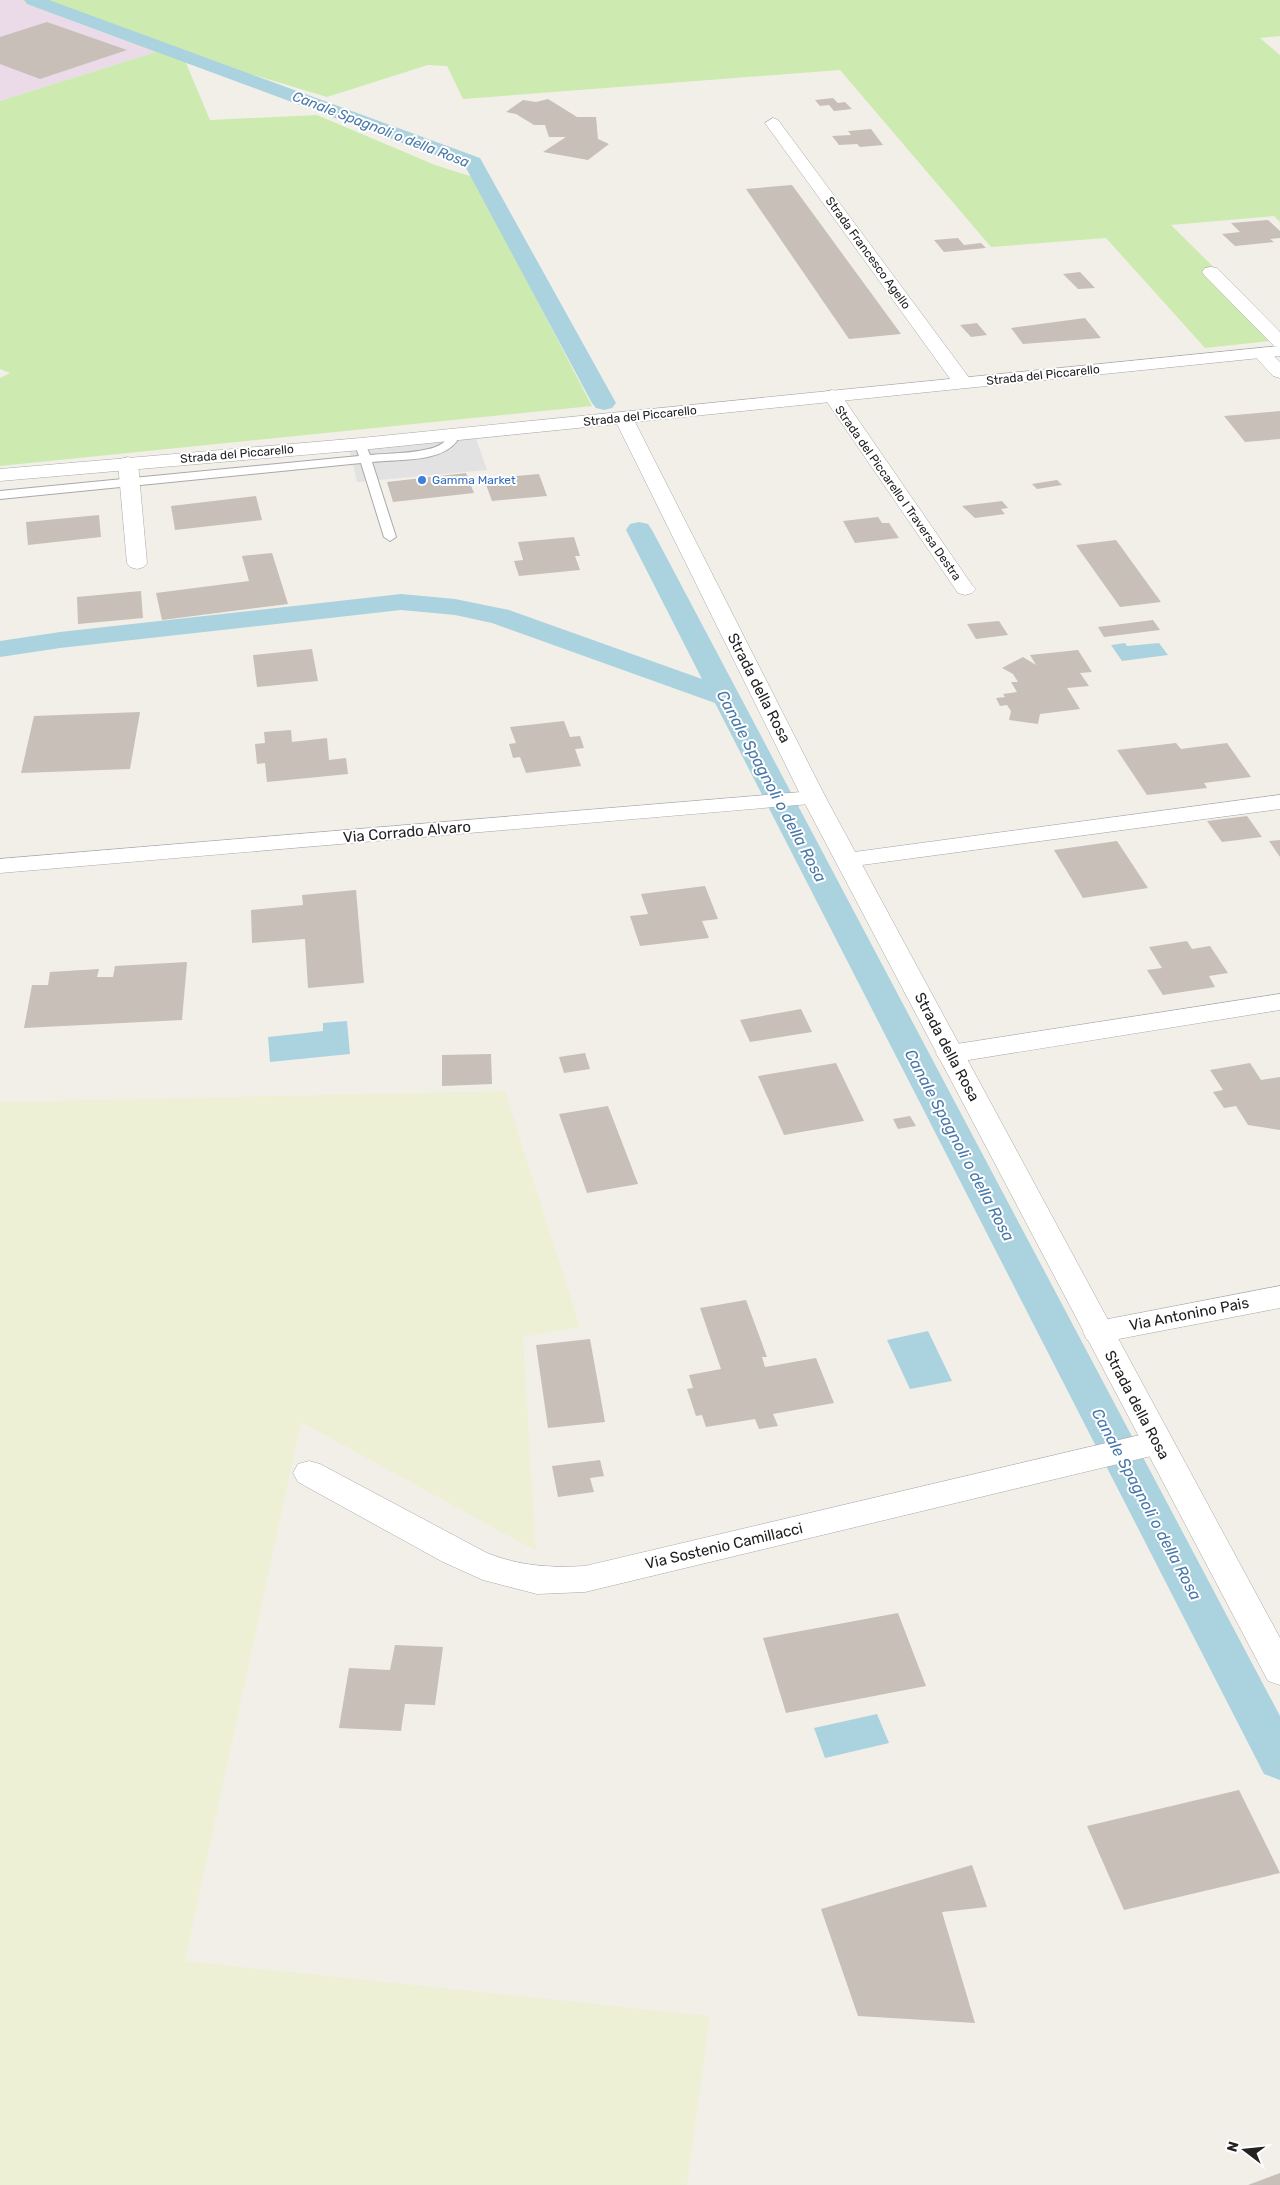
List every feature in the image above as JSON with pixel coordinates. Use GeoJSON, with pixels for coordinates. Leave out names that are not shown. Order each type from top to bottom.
{"type":"FeatureCollection","features":[{"type":"Feature","properties":{"kind":"street","name":"Strada Francesco Agello"},"geometry":{"type":"LineString","coordinates":[[773,123],[963,383]]}},
{"type":"Feature","properties":{"kind":"street"},"geometry":{"type":"LineString","coordinates":[[1211,272],[1280,342]]}},
{"type":"Feature","properties":{"kind":"street","name":"Strada del Piccarello"},"geometry":{"type":"LineString","coordinates":[[0,475],[129,473],[363,452],[450,435],[1280,351]]}},
{"type":"Feature","properties":{"kind":"street"},"geometry":{"type":"LineString","coordinates":[[1261,353],[1280,372]]}},
{"type":"Feature","properties":{"kind":"street","name":"Strada del Piccarello I Traversa Destra"},"geometry":{"type":"LineString","coordinates":[[832,396],[965,589]]}},
{"type":"Feature","properties":{"kind":"street","name":"Strada della Rosa"},"geometry":{"type":"LineString","coordinates":[[624,418],[814,798],[1280,1671]]}},
{"type":"Feature","properties":{"kind":"street"},"geometry":{"type":"LineString","coordinates":[[129,473],[137,563]]}},
{"type":"Feature","properties":{"kind":"street","name":"Via Corrado Alvaro"},"geometry":{"type":"LineString","coordinates":[[0,866],[814,798]]}},
{"type":"Feature","properties":{"kind":"street"},"geometry":{"type":"LineString","coordinates":[[847,860],[1280,802]]}},
{"type":"Feature","properties":{"kind":"street"},"geometry":{"type":"LineString","coordinates":[[950,1054],[1280,1002]]}},
{"type":"Feature","properties":{"kind":"street","name":"Via Antonino Pais"},"geometry":{"type":"LineString","coordinates":[[1098,1332],[1280,1297]]}},
{"type":"Feature","properties":{"kind":"street","name":"Via Sostenio Camillacci"},"geometry":{"type":"LineString","coordinates":[[309,1473],[486,1569],[522,1579],[549,1582],[585,1579],[1157,1443]]}},
{"type":"Feature","properties":{"kind":"lane"},"geometry":{"type":"LineString","coordinates":[[363,452],[390,537]]}},
{"type":"Feature","properties":{"kind":"lane"},"geometry":{"type":"LineString","coordinates":[[0,495],[129,473]]}},
{"type":"Feature","properties":{"kind":"shaded area"},"geometry":{"type":"Polygon","coordinates":[[[0,0],[21,0],[157,52],[0,101],[0,0]]]}},
{"type":"Feature","properties":{"kind":"shaded area"},"geometry":{"type":"Polygon","coordinates":[[[475,436],[487,470],[357,482],[349,448],[475,436]]]}},
{"type":"Feature","properties":{"kind":"green space"},"geometry":{"type":"Polygon","coordinates":[[[21,0],[1280,0],[1280,36],[1260,38],[1280,55],[1280,222],[1274,216],[1171,225],[1280,333],[1280,340],[1205,348],[1106,238],[991,247],[840,70],[463,99],[447,66],[428,65],[327,97],[247,73],[204,57],[186,63],[210,120],[317,115],[435,165],[473,177],[592,406],[0,466],[0,378],[10,373],[0,369],[0,101],[156,52],[21,0]]]}},
{"type":"Feature","properties":{"kind":"green space"},"geometry":{"type":"Polygon","coordinates":[[[505,1091],[580,1327],[523,1337],[536,1551],[301,1422],[185,1961],[710,2016],[687,2185],[0,2185],[0,1102],[505,1091]]]}},
{"type":"Feature","properties":{"kind":"water"},"geometry":{"type":"Polygon","coordinates":[[[1125,643],[1127,646],[1159,643],[1168,655],[1122,661],[1111,645],[1125,643]]]}},
{"type":"Feature","properties":{"kind":"water"},"geometry":{"type":"Polygon","coordinates":[[[347,1021],[350,1054],[270,1062],[268,1037],[323,1031],[323,1023],[347,1021]]]}},
{"type":"Feature","properties":{"kind":"water"},"geometry":{"type":"Polygon","coordinates":[[[928,1331],[952,1381],[910,1389],[887,1340],[928,1331]]]}},
{"type":"Feature","properties":{"kind":"water"},"geometry":{"type":"Polygon","coordinates":[[[877,1714],[889,1743],[825,1758],[814,1728],[877,1714]]]}},
{"type":"Feature","properties":{"kind":"building"},"geometry":{"type":"Polygon","coordinates":[[[47,22],[127,50],[40,79],[0,64],[0,37],[47,22]]]}},
{"type":"Feature","properties":{"kind":"building"},"geometry":{"type":"Polygon","coordinates":[[[833,98],[838,103],[845,102],[852,109],[834,111],[829,105],[820,106],[815,100],[833,98]]]}},
{"type":"Feature","properties":{"kind":"building"},"geometry":{"type":"Polygon","coordinates":[[[548,99],[577,117],[596,117],[598,139],[609,144],[588,160],[543,152],[566,137],[549,137],[545,125],[534,125],[516,114],[506,112],[523,100],[536,102],[548,99]]]}},
{"type":"Feature","properties":{"kind":"building"},"geometry":{"type":"Polygon","coordinates":[[[871,129],[883,145],[860,147],[857,144],[839,145],[832,136],[851,135],[848,131],[871,129]]]}},
{"type":"Feature","properties":{"kind":"building"},"geometry":{"type":"Polygon","coordinates":[[[792,185],[901,334],[849,339],[746,189],[792,185]]]}},
{"type":"Feature","properties":{"kind":"building"},"geometry":{"type":"Polygon","coordinates":[[[1268,220],[1280,231],[1280,238],[1270,239],[1274,242],[1235,246],[1222,234],[1240,232],[1231,223],[1268,220]]]}},
{"type":"Feature","properties":{"kind":"building"},"geometry":{"type":"Polygon","coordinates":[[[958,238],[964,245],[981,243],[986,248],[944,252],[934,240],[958,238]]]}},
{"type":"Feature","properties":{"kind":"building"},"geometry":{"type":"Polygon","coordinates":[[[1080,272],[1095,288],[1078,289],[1063,274],[1080,272]]]}},
{"type":"Feature","properties":{"kind":"building"},"geometry":{"type":"Polygon","coordinates":[[[1085,318],[1101,338],[1023,344],[1011,328],[1085,318]]]}},
{"type":"Feature","properties":{"kind":"building"},"geometry":{"type":"Polygon","coordinates":[[[977,323],[987,335],[971,337],[960,325],[977,323]]]}},
{"type":"Feature","properties":{"kind":"building"},"geometry":{"type":"Polygon","coordinates":[[[1280,411],[1280,439],[1245,442],[1224,416],[1280,411]]]}},
{"type":"Feature","properties":{"kind":"building"},"geometry":{"type":"Polygon","coordinates":[[[466,473],[474,493],[393,502],[387,482],[466,473]]]}},
{"type":"Feature","properties":{"kind":"building"},"geometry":{"type":"Polygon","coordinates":[[[539,474],[547,496],[492,501],[484,479],[539,474]]]}},
{"type":"Feature","properties":{"kind":"building"},"geometry":{"type":"Polygon","coordinates":[[[1057,480],[1062,485],[1037,489],[1032,484],[1057,480]]]}},
{"type":"Feature","properties":{"kind":"building"},"geometry":{"type":"Polygon","coordinates":[[[256,496],[262,520],[175,530],[171,506],[256,496]]]}},
{"type":"Feature","properties":{"kind":"building"},"geometry":{"type":"Polygon","coordinates":[[[1002,501],[1008,508],[1001,509],[1005,514],[975,518],[962,506],[1002,501]]]}},
{"type":"Feature","properties":{"kind":"building"},"geometry":{"type":"Polygon","coordinates":[[[99,515],[101,537],[28,545],[26,522],[99,515]]]}},
{"type":"Feature","properties":{"kind":"building"},"geometry":{"type":"Polygon","coordinates":[[[878,517],[882,523],[889,523],[899,538],[855,543],[843,521],[878,517]]]}},
{"type":"Feature","properties":{"kind":"building"},"geometry":{"type":"Polygon","coordinates":[[[574,537],[580,556],[575,556],[580,570],[519,576],[514,561],[523,560],[518,542],[574,537]]]}},
{"type":"Feature","properties":{"kind":"building"},"geometry":{"type":"Polygon","coordinates":[[[1116,540],[1161,602],[1120,607],[1076,545],[1116,540]]]}},
{"type":"Feature","properties":{"kind":"building"},"geometry":{"type":"Polygon","coordinates":[[[272,553],[288,604],[162,620],[156,593],[249,581],[242,556],[272,553]]]}},
{"type":"Feature","properties":{"kind":"building"},"geometry":{"type":"Polygon","coordinates":[[[141,591],[143,618],[78,624],[77,597],[141,591]]]}},
{"type":"Feature","properties":{"kind":"building"},"geometry":{"type":"Polygon","coordinates":[[[1153,620],[1160,630],[1104,637],[1098,627],[1153,620]]]}},
{"type":"Feature","properties":{"kind":"building"},"geometry":{"type":"Polygon","coordinates":[[[999,621],[1008,635],[976,639],[967,624],[999,621]]]}},
{"type":"Feature","properties":{"kind":"building"},"geometry":{"type":"Polygon","coordinates":[[[312,649],[318,681],[257,687],[253,655],[312,649]]]}},
{"type":"Feature","properties":{"kind":"building"},"geometry":{"type":"Polygon","coordinates":[[[1078,650],[1092,672],[1080,673],[1089,686],[1067,688],[1080,709],[1040,714],[1038,724],[1009,720],[1011,711],[1007,705],[1000,706],[996,698],[1005,697],[1003,694],[1017,692],[1011,682],[1018,682],[1013,674],[1002,668],[1023,657],[1036,665],[1030,655],[1078,650]]]}},
{"type":"Feature","properties":{"kind":"building"},"geometry":{"type":"Polygon","coordinates":[[[140,712],[130,769],[21,773],[34,716],[140,712]]]}},
{"type":"Feature","properties":{"kind":"building"},"geometry":{"type":"Polygon","coordinates":[[[564,721],[570,737],[580,736],[584,748],[575,749],[581,766],[526,773],[520,757],[513,758],[509,744],[516,743],[510,727],[564,721]]]}},
{"type":"Feature","properties":{"kind":"building"},"geometry":{"type":"Polygon","coordinates":[[[291,730],[292,742],[327,738],[329,760],[346,758],[348,774],[267,782],[265,763],[257,764],[255,744],[265,743],[264,732],[291,730]]]}},
{"type":"Feature","properties":{"kind":"building"},"geometry":{"type":"Polygon","coordinates":[[[1176,743],[1181,749],[1227,743],[1251,777],[1204,783],[1207,788],[1147,795],[1117,750],[1176,743]]]}},
{"type":"Feature","properties":{"kind":"building"},"geometry":{"type":"Polygon","coordinates":[[[1247,816],[1262,837],[1222,842],[1207,821],[1247,816]]]}},
{"type":"Feature","properties":{"kind":"building"},"geometry":{"type":"Polygon","coordinates":[[[1280,840],[1280,857],[1269,841],[1280,840]]]}},
{"type":"Feature","properties":{"kind":"building"},"geometry":{"type":"Polygon","coordinates":[[[1117,841],[1148,888],[1083,898],[1054,850],[1117,841]]]}},
{"type":"Feature","properties":{"kind":"building"},"geometry":{"type":"Polygon","coordinates":[[[705,886],[718,919],[702,921],[709,938],[640,946],[630,916],[648,914],[641,894],[705,886]]]}},
{"type":"Feature","properties":{"kind":"building"},"geometry":{"type":"Polygon","coordinates":[[[356,890],[364,983],[308,988],[305,939],[252,943],[251,910],[303,905],[302,895],[356,890]]]}},
{"type":"Feature","properties":{"kind":"building"},"geometry":{"type":"Polygon","coordinates":[[[1187,941],[1192,949],[1210,946],[1228,973],[1209,976],[1215,987],[1163,995],[1147,970],[1162,968],[1149,947],[1187,941]]]}},
{"type":"Feature","properties":{"kind":"building"},"geometry":{"type":"Polygon","coordinates":[[[187,962],[182,1020],[24,1028],[32,985],[48,985],[50,972],[99,969],[97,977],[113,977],[115,966],[187,962]]]}},
{"type":"Feature","properties":{"kind":"building"},"geometry":{"type":"Polygon","coordinates":[[[801,1009],[812,1032],[750,1042],[740,1020],[801,1009]]]}},
{"type":"Feature","properties":{"kind":"building"},"geometry":{"type":"Polygon","coordinates":[[[585,1053],[590,1069],[564,1073],[559,1057],[585,1053]]]}},
{"type":"Feature","properties":{"kind":"building"},"geometry":{"type":"Polygon","coordinates":[[[491,1054],[492,1084],[442,1086],[442,1055],[491,1054]]]}},
{"type":"Feature","properties":{"kind":"building"},"geometry":{"type":"Polygon","coordinates":[[[836,1063],[864,1121],[784,1135],[758,1076],[836,1063]]]}},
{"type":"Feature","properties":{"kind":"building"},"geometry":{"type":"Polygon","coordinates":[[[1250,1063],[1261,1080],[1280,1077],[1280,1130],[1248,1125],[1236,1106],[1224,1108],[1213,1092],[1223,1090],[1210,1070],[1250,1063]]]}},
{"type":"Feature","properties":{"kind":"building"},"geometry":{"type":"Polygon","coordinates":[[[608,1106],[638,1184],[587,1193],[559,1114],[608,1106]]]}},
{"type":"Feature","properties":{"kind":"building"},"geometry":{"type":"Polygon","coordinates":[[[910,1116],[916,1126],[898,1129],[893,1119],[910,1116]]]}},
{"type":"Feature","properties":{"kind":"building"},"geometry":{"type":"Polygon","coordinates":[[[746,1300],[767,1357],[762,1357],[765,1367],[816,1358],[834,1403],[773,1414],[778,1426],[759,1429],[755,1419],[706,1427],[702,1415],[696,1416],[687,1389],[693,1388],[689,1375],[721,1369],[700,1308],[746,1300]]]}},
{"type":"Feature","properties":{"kind":"building"},"geometry":{"type":"Polygon","coordinates":[[[590,1339],[605,1422],[548,1428],[536,1345],[590,1339]]]}},
{"type":"Feature","properties":{"kind":"building"},"geometry":{"type":"Polygon","coordinates":[[[600,1460],[604,1476],[590,1478],[594,1492],[558,1497],[552,1466],[600,1460]]]}},
{"type":"Feature","properties":{"kind":"building"},"geometry":{"type":"Polygon","coordinates":[[[898,1613],[926,1686],[786,1713],[763,1638],[898,1613]]]}},
{"type":"Feature","properties":{"kind":"building"},"geometry":{"type":"Polygon","coordinates":[[[395,1645],[443,1647],[435,1705],[405,1704],[401,1731],[339,1728],[349,1668],[390,1670],[395,1645]]]}},
{"type":"Feature","properties":{"kind":"building"},"geometry":{"type":"Polygon","coordinates":[[[1239,1790],[1280,1873],[1124,1910],[1087,1826],[1239,1790]]]}},
{"type":"Feature","properties":{"kind":"building"},"geometry":{"type":"Polygon","coordinates":[[[972,1865],[987,1907],[942,1912],[975,2023],[858,2016],[821,1909],[972,1865]]]}},
{"type":"Feature","properties":{"kind":"building"},"geometry":{"type":"Polygon","coordinates":[[[1280,2173],[1280,2185],[1248,2185],[1280,2173]]]}},
{"type":"Feature","properties":{"kind":"waterway","name":"Canale Spagnoli o della Rosa"},"geometry":{"type":"LineString","coordinates":[[33,0],[473,162],[604,403]]}},
{"type":"Feature","properties":{"kind":"waterway","name":"Canale Spagnoli o della Rosa"},"geometry":{"type":"LineString","coordinates":[[639,530],[1280,1760]]}},
{"type":"Feature","properties":{"kind":"waterway"},"geometry":{"type":"LineString","coordinates":[[0,649],[60,640],[401,602],[455,607],[499,616],[726,697]]}},
{"type":"Feature","properties":{"kind":"place","name":"Gamma Market"},"geometry":{"type":"Point","coordinates":[422,480]}}]}
